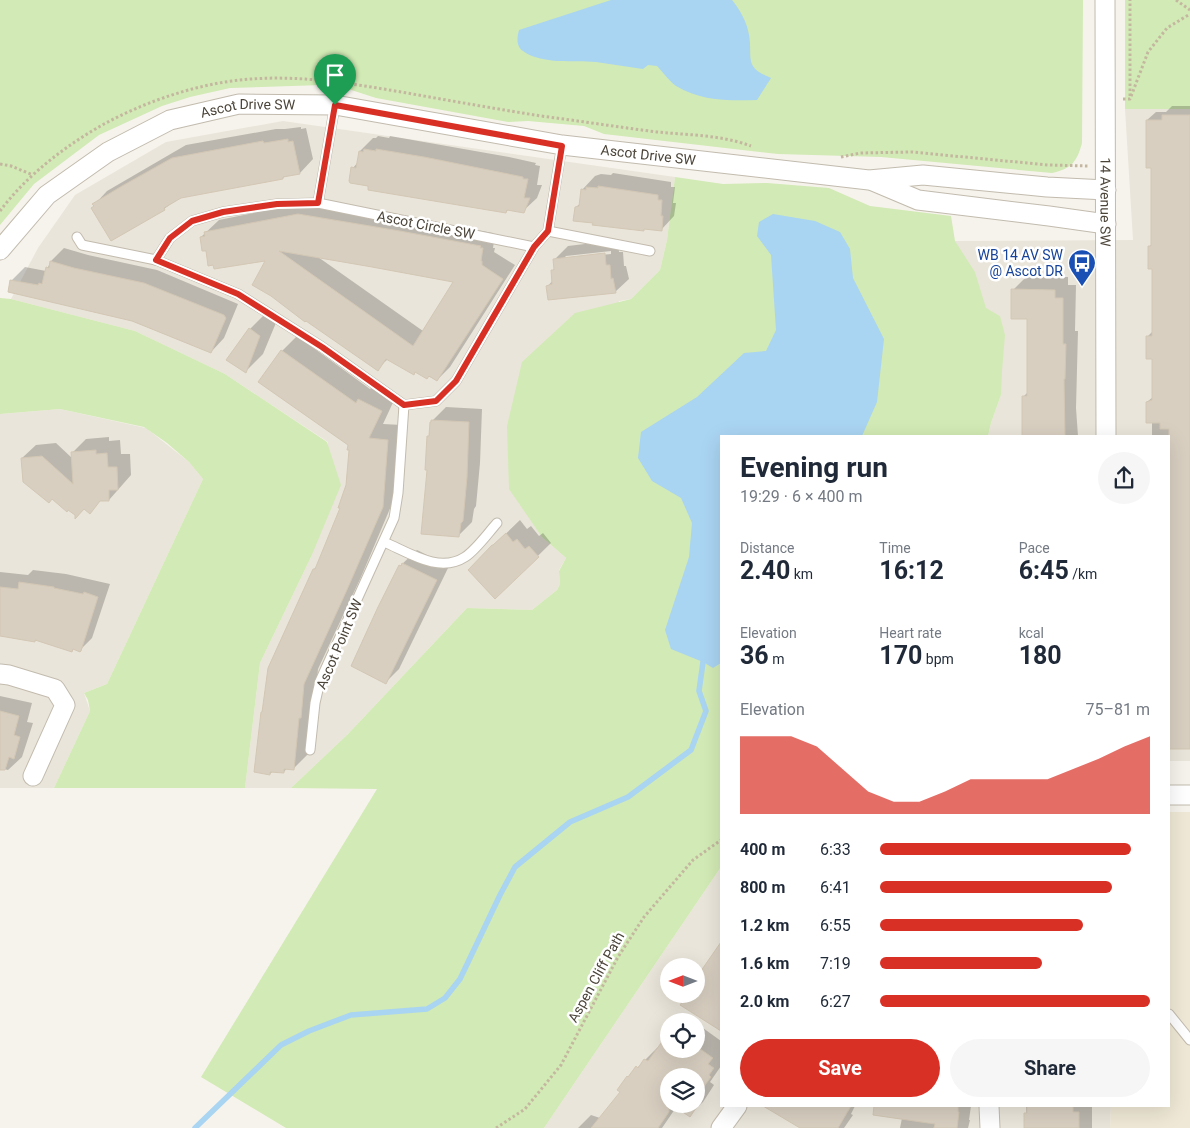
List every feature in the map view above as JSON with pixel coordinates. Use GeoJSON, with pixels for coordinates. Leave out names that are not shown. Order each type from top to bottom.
{"type":"FeatureCollection","features":[{"type":"Feature","properties":{"kind":"street","name":"14 Avenue SW"},"geometry":{"type":"LineString","coordinates":[[1105,0],[1106,435]]}},
{"type":"Feature","properties":{"kind":"street","name":"Ascot Drive SW"},"geometry":{"type":"LineString","coordinates":[[0,250],[47,195],[108,152],[170,120],[239,104],[335,105],[562,146],[870,180],[923,175],[1047,187],[1106,190]]}},
{"type":"Feature","properties":{"kind":"street","name":"Ascot Drive SW"},"geometry":{"type":"LineString","coordinates":[[870,180],[918,200],[1106,224]]}},
{"type":"Feature","properties":{"kind":"street"},"geometry":{"type":"LineString","coordinates":[[0,674],[55,689],[65,705],[33,776]]}},
{"type":"Feature","properties":{"kind":"street"},"geometry":{"type":"LineString","coordinates":[[1170,795],[1190,795]]}},
{"type":"Feature","properties":{"kind":"street"},"geometry":{"type":"LineString","coordinates":[[721,1128],[736,1107]]}},
{"type":"Feature","properties":{"kind":"street"},"geometry":{"type":"LineString","coordinates":[[989,1107],[990,1128]]}},
{"type":"Feature","properties":{"kind":"lane"},"geometry":{"type":"LineString","coordinates":[[318,203],[335,105]]}},
{"type":"Feature","properties":{"kind":"lane"},"geometry":{"type":"LineString","coordinates":[[77,237],[82,245],[156,260],[238,294],[322,347],[404,405],[436,401],[456,381],[534,247],[548,231],[562,146]]}},
{"type":"Feature","properties":{"kind":"lane","name":"Ascot Circle SW"},"geometry":{"type":"LineString","coordinates":[[156,260],[170,238],[192,221],[223,212],[277,204],[318,203],[534,247]]}},
{"type":"Feature","properties":{"kind":"lane"},"geometry":{"type":"LineString","coordinates":[[548,231],[650,251]]}},
{"type":"Feature","properties":{"kind":"lane","name":"Ascot Point SW"},"geometry":{"type":"LineString","coordinates":[[310,750],[315,703],[320,680],[394,518],[398,494],[404,405]]}},
{"type":"Feature","properties":{"kind":"lane"},"geometry":{"type":"LineString","coordinates":[[384,542],[432,563],[449,564],[465,557],[497,524]]}},
{"type":"Feature","properties":{"kind":"lane"},"geometry":{"type":"LineString","coordinates":[[1170,1015],[1190,1040]]}},
{"type":"Feature","properties":{"kind":"path"},"geometry":{"type":"LineString","coordinates":[[1130,0],[1130,99]]}},
{"type":"Feature","properties":{"kind":"path"},"geometry":{"type":"LineString","coordinates":[[1176,0],[1190,10]]}},
{"type":"Feature","properties":{"kind":"path"},"geometry":{"type":"LineString","coordinates":[[1130,99],[1148,52],[1167,28],[1190,14]]}},
{"type":"Feature","properties":{"kind":"path"},"geometry":{"type":"LineString","coordinates":[[1104,100],[1130,99]]}},
{"type":"Feature","properties":{"kind":"path"},"geometry":{"type":"LineString","coordinates":[[0,164],[11,166],[34,176]]}},
{"type":"Feature","properties":{"kind":"path","name":"Aspen Cliff Path"},"geometry":{"type":"LineString","coordinates":[[496,1128],[525,1109],[561,1066],[613,965],[644,917],[693,860],[720,841]]}},
{"type":"Feature","properties":{"kind":"shaded area"},"geometry":{"type":"Polygon","coordinates":[[[1125,109],[1190,109],[1190,761],[1170,761],[1170,435],[988,435],[1001,395],[1000,316],[986,309],[955,241],[1133,240],[1125,109]]]}},
{"type":"Feature","properties":{"kind":"shaded area"},"geometry":{"type":"Polygon","coordinates":[[[283,121],[675,177],[667,240],[660,270],[631,299],[619,301],[542,537],[566,558],[559,570],[560,584],[557,590],[532,610],[467,608],[348,734],[291,788],[245,788],[260,663],[311,557],[328,442],[225,374],[135,331],[11,299],[38,248],[75,195],[166,142],[283,121]]]}},
{"type":"Feature","properties":{"kind":"shaded area"},"geometry":{"type":"Polygon","coordinates":[[[60,409],[146,428],[189,462],[203,479],[107,684],[84,693],[90,711],[54,788],[0,788],[0,414],[60,409]]]}},
{"type":"Feature","properties":{"kind":"shaded area"},"geometry":{"type":"Polygon","coordinates":[[[1170,812],[1190,812],[1190,1128],[1110,1128],[1111,1107],[1170,1107],[1170,812]]]}},
{"type":"Feature","properties":{"kind":"shaded area"},"geometry":{"type":"Polygon","coordinates":[[[720,868],[720,1107],[1111,1107],[1110,1128],[544,1128],[720,868]]]}},
{"type":"Feature","properties":{"kind":"green space"},"geometry":{"type":"Polygon","coordinates":[[[0,0],[1083,0],[1082,143],[1078,155],[1069,167],[1052,173],[881,157],[778,154],[604,134],[584,126],[528,121],[508,122],[376,98],[342,87],[322,85],[230,88],[190,97],[162,106],[99,135],[34,184],[0,225],[0,0]]]}},
{"type":"Feature","properties":{"kind":"green space"},"geometry":{"type":"Polygon","coordinates":[[[1125,0],[1190,0],[1190,109],[1125,109],[1125,0]]]}},
{"type":"Feature","properties":{"kind":"green space"},"geometry":{"type":"Polygon","coordinates":[[[675,177],[723,184],[767,183],[829,188],[870,206],[951,216],[955,241],[975,272],[986,308],[1000,316],[1005,335],[1001,395],[988,435],[720,435],[720,868],[544,1128],[286,1128],[201,1077],[377,789],[291,788],[348,734],[467,608],[532,610],[557,590],[560,584],[559,571],[566,558],[542,537],[509,489],[507,426],[522,362],[575,313],[631,299],[660,270],[667,240],[675,177]]]}},
{"type":"Feature","properties":{"kind":"green space"},"geometry":{"type":"Polygon","coordinates":[[[0,298],[11,299],[135,331],[225,374],[327,442],[341,485],[311,557],[260,663],[245,788],[54,788],[90,711],[88,700],[84,693],[107,684],[203,479],[189,462],[144,427],[60,409],[0,414],[0,298]]]}},
{"type":"Feature","properties":{"kind":"water"},"geometry":{"type":"Polygon","coordinates":[[[611,0],[732,0],[747,25],[753,66],[762,74],[771,78],[757,100],[715,99],[695,95],[676,86],[657,66],[648,65],[643,69],[596,62],[549,60],[531,55],[519,47],[519,30],[611,0]]]}},
{"type":"Feature","properties":{"kind":"water"},"geometry":{"type":"Polygon","coordinates":[[[773,214],[815,221],[840,232],[850,249],[853,278],[884,339],[877,402],[862,435],[720,435],[720,664],[713,668],[671,649],[665,630],[689,557],[692,523],[681,498],[652,481],[638,458],[641,432],[697,397],[744,353],[766,351],[776,330],[771,255],[757,236],[759,222],[773,214]]]}},
{"type":"Feature","properties":{"kind":"building"},"geometry":{"type":"Polygon","coordinates":[[[1162,115],[1190,115],[1190,749],[1170,749],[1170,435],[1169,429],[1160,429],[1160,423],[1146,423],[1146,402],[1152,400],[1152,359],[1146,359],[1146,336],[1152,336],[1152,269],[1148,269],[1148,246],[1151,246],[1151,168],[1146,168],[1146,120],[1162,120],[1162,115]]]}},
{"type":"Feature","properties":{"kind":"building"},"geometry":{"type":"Polygon","coordinates":[[[288,139],[288,142],[293,141],[300,174],[283,177],[283,179],[181,198],[164,208],[165,210],[111,241],[91,208],[94,206],[92,204],[172,158],[263,141],[264,143],[288,139]]]}},
{"type":"Feature","properties":{"kind":"building"},"geometry":{"type":"Polygon","coordinates":[[[364,149],[376,151],[376,149],[424,157],[523,177],[523,179],[528,179],[524,198],[530,198],[524,213],[507,210],[506,213],[368,190],[368,186],[350,183],[349,181],[351,167],[356,168],[359,151],[363,152],[364,149]]]}},
{"type":"Feature","properties":{"kind":"building"},"geometry":{"type":"Polygon","coordinates":[[[598,186],[658,195],[658,200],[662,200],[662,231],[644,229],[644,231],[573,221],[575,207],[579,206],[581,189],[586,190],[586,187],[598,188],[598,186]]]}},
{"type":"Feature","properties":{"kind":"building"},"geometry":{"type":"Polygon","coordinates":[[[298,214],[481,246],[480,248],[483,248],[482,265],[503,279],[437,381],[429,376],[427,379],[415,372],[414,375],[386,359],[378,371],[305,322],[271,296],[252,285],[265,261],[214,269],[213,265],[208,266],[206,251],[202,251],[200,237],[205,236],[204,232],[298,214]],[[279,251],[413,346],[453,282],[279,251]]]}},
{"type":"Feature","properties":{"kind":"building"},"geometry":{"type":"Polygon","coordinates":[[[605,253],[606,265],[610,265],[611,279],[613,278],[616,293],[548,300],[546,286],[552,284],[551,270],[554,270],[553,259],[605,253]]]}},
{"type":"Feature","properties":{"kind":"building"},"geometry":{"type":"Polygon","coordinates":[[[50,261],[144,283],[224,315],[226,318],[211,353],[132,321],[8,292],[10,280],[42,284],[46,267],[49,268],[50,261]]]}},
{"type":"Feature","properties":{"kind":"building"},"geometry":{"type":"Polygon","coordinates":[[[1011,289],[1055,290],[1055,298],[1063,298],[1063,344],[1066,344],[1064,379],[1065,435],[1022,435],[1022,396],[1027,396],[1027,319],[1011,319],[1011,289]]]}},
{"type":"Feature","properties":{"kind":"building"},"geometry":{"type":"Polygon","coordinates":[[[249,328],[260,336],[246,373],[226,360],[249,328]]]}},
{"type":"Feature","properties":{"kind":"building"},"geometry":{"type":"Polygon","coordinates":[[[281,350],[356,403],[358,399],[382,411],[369,438],[388,440],[383,507],[304,684],[294,770],[284,769],[284,773],[270,772],[270,775],[254,772],[268,668],[313,569],[315,569],[340,508],[338,508],[346,485],[349,450],[347,450],[348,445],[258,382],[281,350]]]}},
{"type":"Feature","properties":{"kind":"building"},"geometry":{"type":"Polygon","coordinates":[[[431,420],[469,422],[467,477],[463,521],[459,537],[421,534],[427,470],[425,470],[427,436],[429,436],[431,420]]]}},
{"type":"Feature","properties":{"kind":"building"},"geometry":{"type":"Polygon","coordinates":[[[96,450],[96,454],[107,453],[108,467],[117,467],[118,490],[109,490],[109,501],[100,501],[90,514],[84,509],[75,519],[75,515],[68,510],[67,512],[52,499],[49,503],[23,482],[21,458],[42,456],[73,484],[71,452],[96,450]]]}},
{"type":"Feature","properties":{"kind":"building"},"geometry":{"type":"Polygon","coordinates":[[[506,533],[513,542],[517,539],[525,549],[529,546],[539,557],[495,599],[468,570],[506,533]]]}},
{"type":"Feature","properties":{"kind":"building"},"geometry":{"type":"Polygon","coordinates":[[[402,563],[437,580],[386,684],[351,666],[378,607],[399,565],[401,566],[402,563]]]}},
{"type":"Feature","properties":{"kind":"building"},"geometry":{"type":"Polygon","coordinates":[[[19,582],[54,587],[83,594],[84,592],[98,597],[80,652],[73,649],[72,652],[35,640],[35,642],[0,636],[0,587],[18,589],[19,582]]]}},
{"type":"Feature","properties":{"kind":"building"},"geometry":{"type":"Polygon","coordinates":[[[0,711],[19,716],[14,735],[20,737],[14,759],[9,757],[5,770],[0,770],[0,711]]]}},
{"type":"Feature","properties":{"kind":"building"},"geometry":{"type":"Polygon","coordinates":[[[720,943],[720,1030],[705,1021],[705,1013],[693,1013],[680,1005],[681,1003],[705,1003],[705,965],[720,943]]]}},
{"type":"Feature","properties":{"kind":"building"},"geometry":{"type":"Polygon","coordinates":[[[660,1044],[660,1058],[705,1058],[705,1052],[713,1058],[708,1064],[714,1068],[709,1075],[711,1077],[705,1085],[705,1068],[660,1068],[660,1113],[668,1113],[658,1128],[591,1128],[620,1092],[617,1090],[627,1076],[636,1066],[638,1068],[644,1059],[648,1061],[660,1044]]]}},
{"type":"Feature","properties":{"kind":"building"},"geometry":{"type":"Polygon","coordinates":[[[765,1107],[850,1107],[838,1128],[800,1128],[765,1107]]]}},
{"type":"Feature","properties":{"kind":"building"},"geometry":{"type":"Polygon","coordinates":[[[874,1107],[958,1107],[959,1112],[957,1128],[934,1128],[935,1124],[873,1115],[874,1107]]]}},
{"type":"Feature","properties":{"kind":"building"},"geometry":{"type":"Polygon","coordinates":[[[1027,1107],[1073,1107],[1073,1112],[1079,1112],[1079,1128],[1024,1128],[1024,1113],[1027,1113],[1027,1107]]]}},
{"type":"Feature","properties":{"kind":"building"},"geometry":{"type":"Polygon","coordinates":[[[684,1113],[693,1113],[690,1117],[684,1113]]]}},
{"type":"Feature","properties":{"kind":"waterway"},"geometry":{"type":"LineString","coordinates":[[195,1128],[281,1045],[309,1031],[351,1015],[427,1009],[445,998],[460,979],[515,867],[570,822],[628,797],[691,750],[706,711],[699,691],[703,662]]}},
{"type":"Feature","properties":{"kind":"place","name":"WB 14 AV SW @ Ascot DR"},"geometry":{"type":"Point","coordinates":[1082,287]}},
{"type":"Feature","properties":{"kind":"route"},"geometry":{"type":"LineString","coordinates":[[335,105],[562,146],[548,231],[534,247],[456,381],[436,401],[404,405],[322,347],[238,294],[156,260],[170,238],[192,221],[223,212],[277,204],[318,203],[335,105]]}}]}
